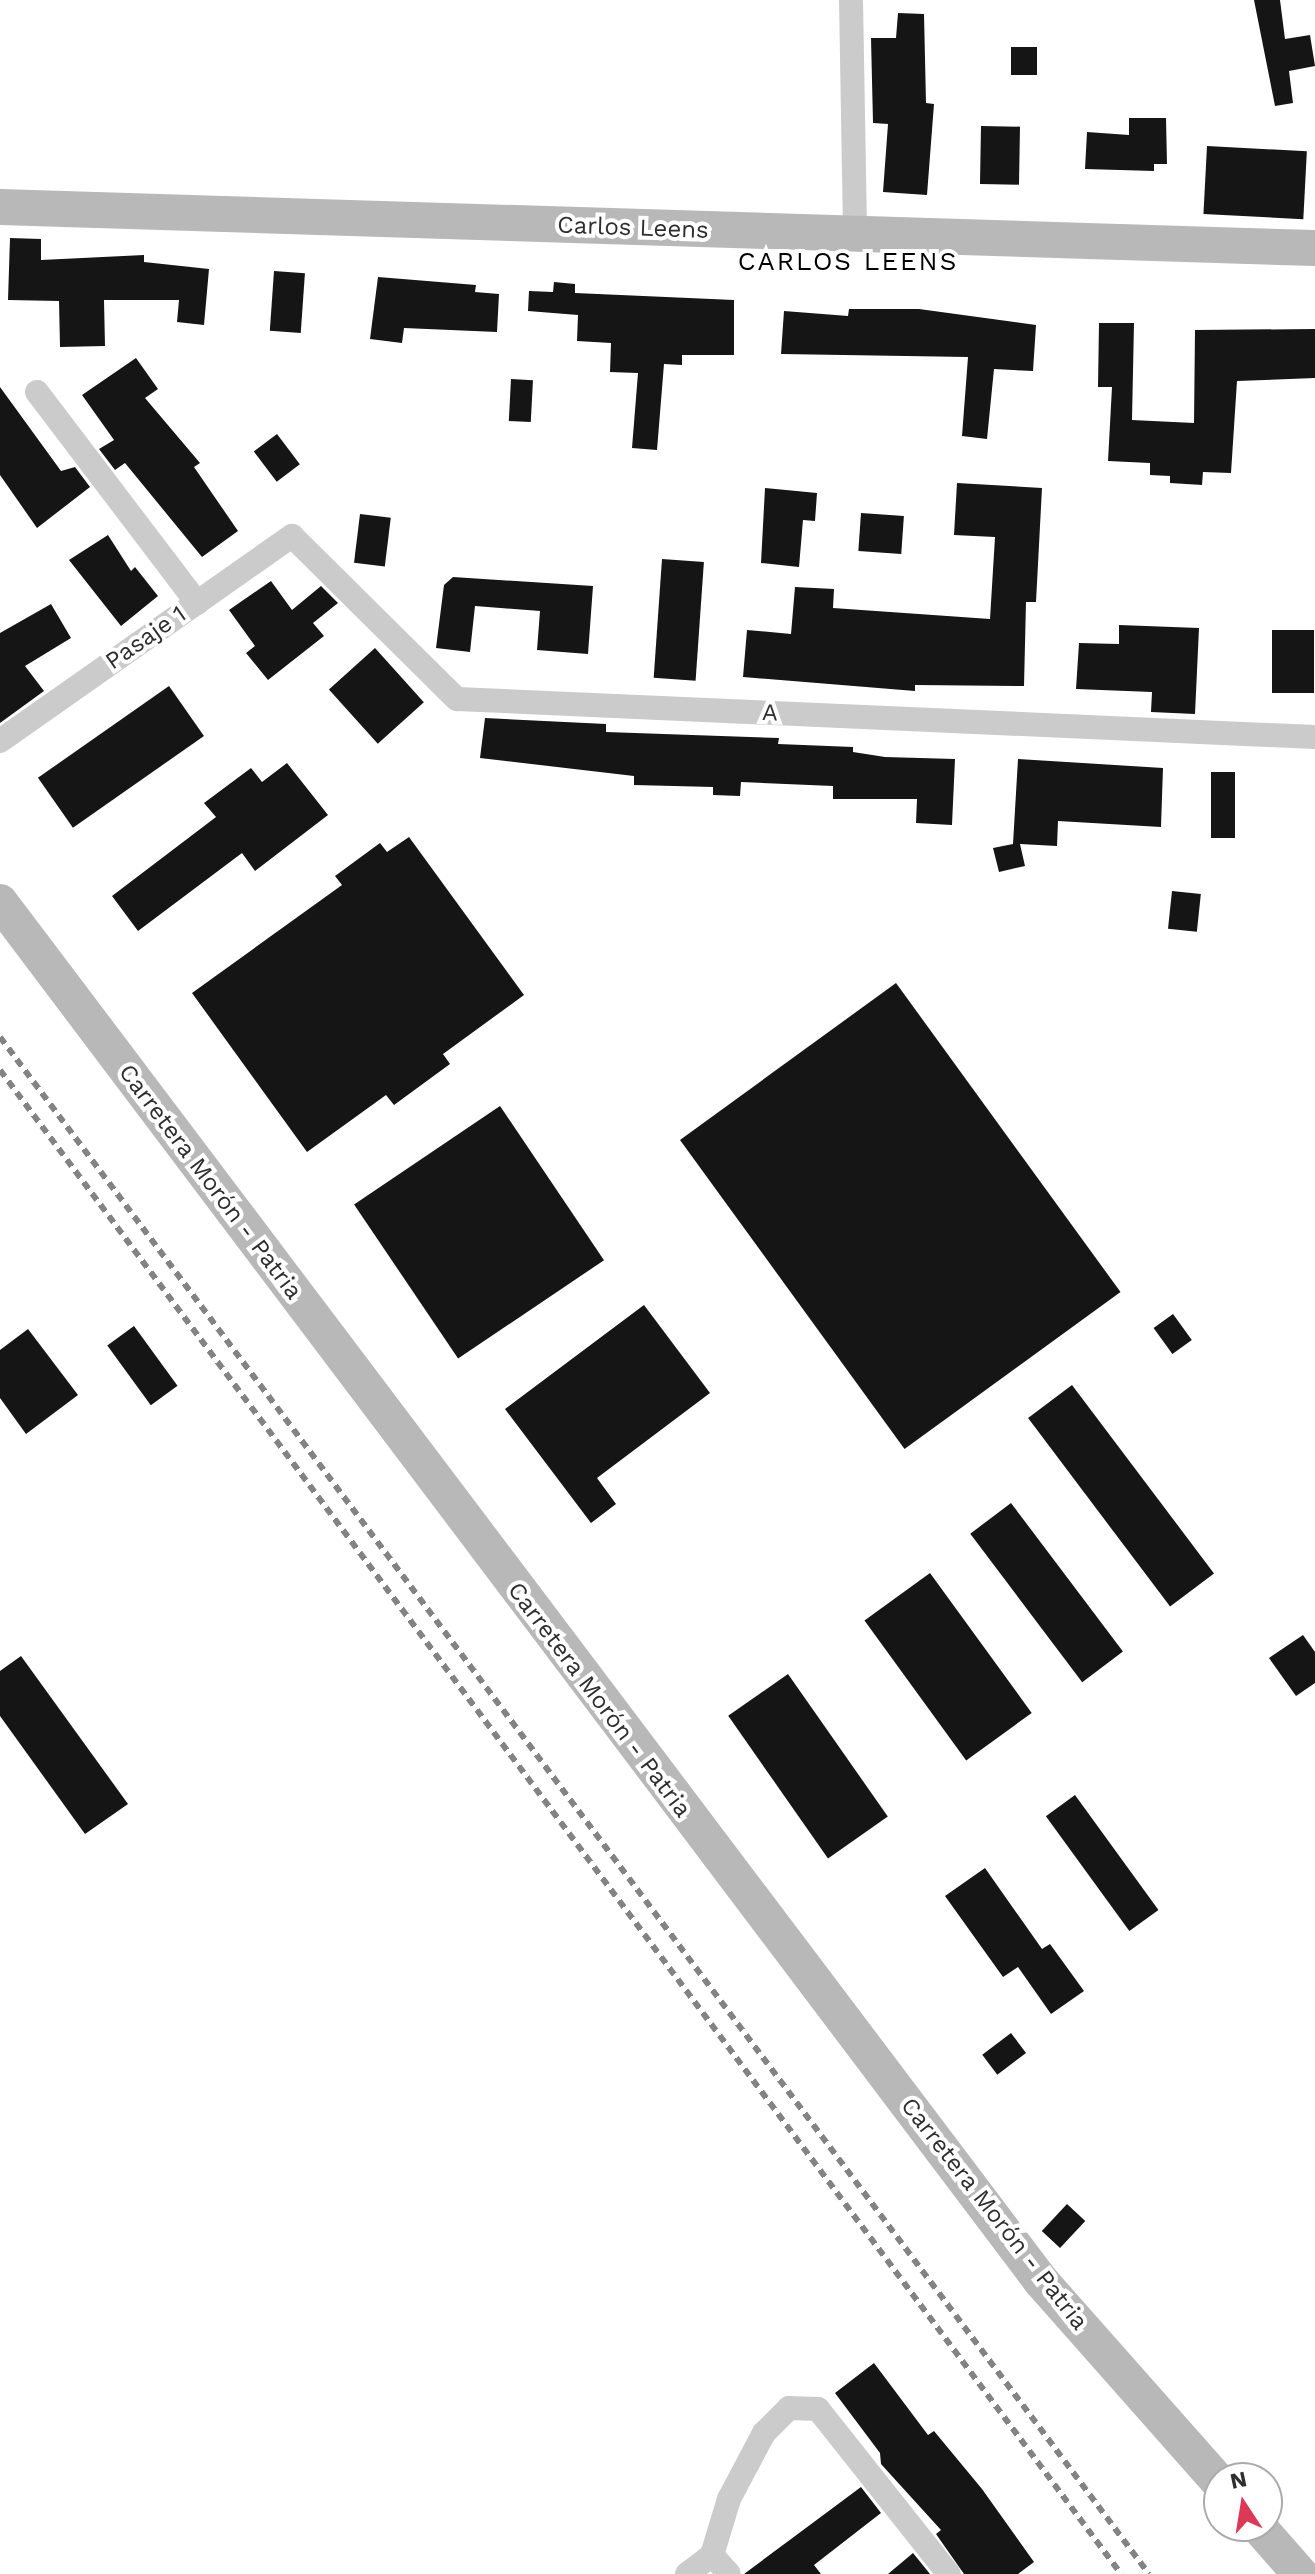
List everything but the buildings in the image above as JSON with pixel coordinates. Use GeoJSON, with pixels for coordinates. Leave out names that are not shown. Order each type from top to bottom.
{"type":"FeatureCollection","features":[{"type":"Feature","properties":{"kind":"main road","name":"Carlos Leens"},"geometry":{"type":"LineString","coordinates":[[0,207],[1315,248]]}},
{"type":"Feature","properties":{"kind":"main road","name":"Carretera Morón - Patria"},"geometry":{"type":"LineString","coordinates":[[0,902],[1041,2281],[1203,2464]]}},
{"type":"Feature","properties":{"kind":"main road"},"geometry":{"type":"LineString","coordinates":[[1272,2542],[1300,2574]]}},
{"type":"Feature","properties":{"kind":"street"},"geometry":{"type":"LineString","coordinates":[[851,0],[855,235]]}},
{"type":"Feature","properties":{"kind":"street"},"geometry":{"type":"LineString","coordinates":[[37,392],[197,603]]}},
{"type":"Feature","properties":{"kind":"street","name":"Pasaje 1"},"geometry":{"type":"LineString","coordinates":[[0,741],[292,536]]}},
{"type":"Feature","properties":{"kind":"street","name":"A"},"geometry":{"type":"LineString","coordinates":[[292,536],[457,699],[1315,737]]}},
{"type":"Feature","properties":{"kind":"street"},"geometry":{"type":"LineString","coordinates":[[687,2574],[712,2555],[729,2499],[764,2433],[789,2408],[818,2409],[949,2574]]}},
{"type":"Feature","properties":{"kind":"street"},"geometry":{"type":"LineString","coordinates":[[712,2555],[729,2574]]}},
{"type":"Feature","properties":{"kind":"railway"},"geometry":{"type":"LineString","coordinates":[[0,1037],[1149,2574]]}},
{"type":"Feature","properties":{"kind":"railway"},"geometry":{"type":"LineString","coordinates":[[0,1070],[1121,2574]]}},
{"type":"Feature","properties":{"kind":"district","name":"CARLOS LEENS"},"geometry":{"type":"Point","coordinates":[848,262]}}]}
